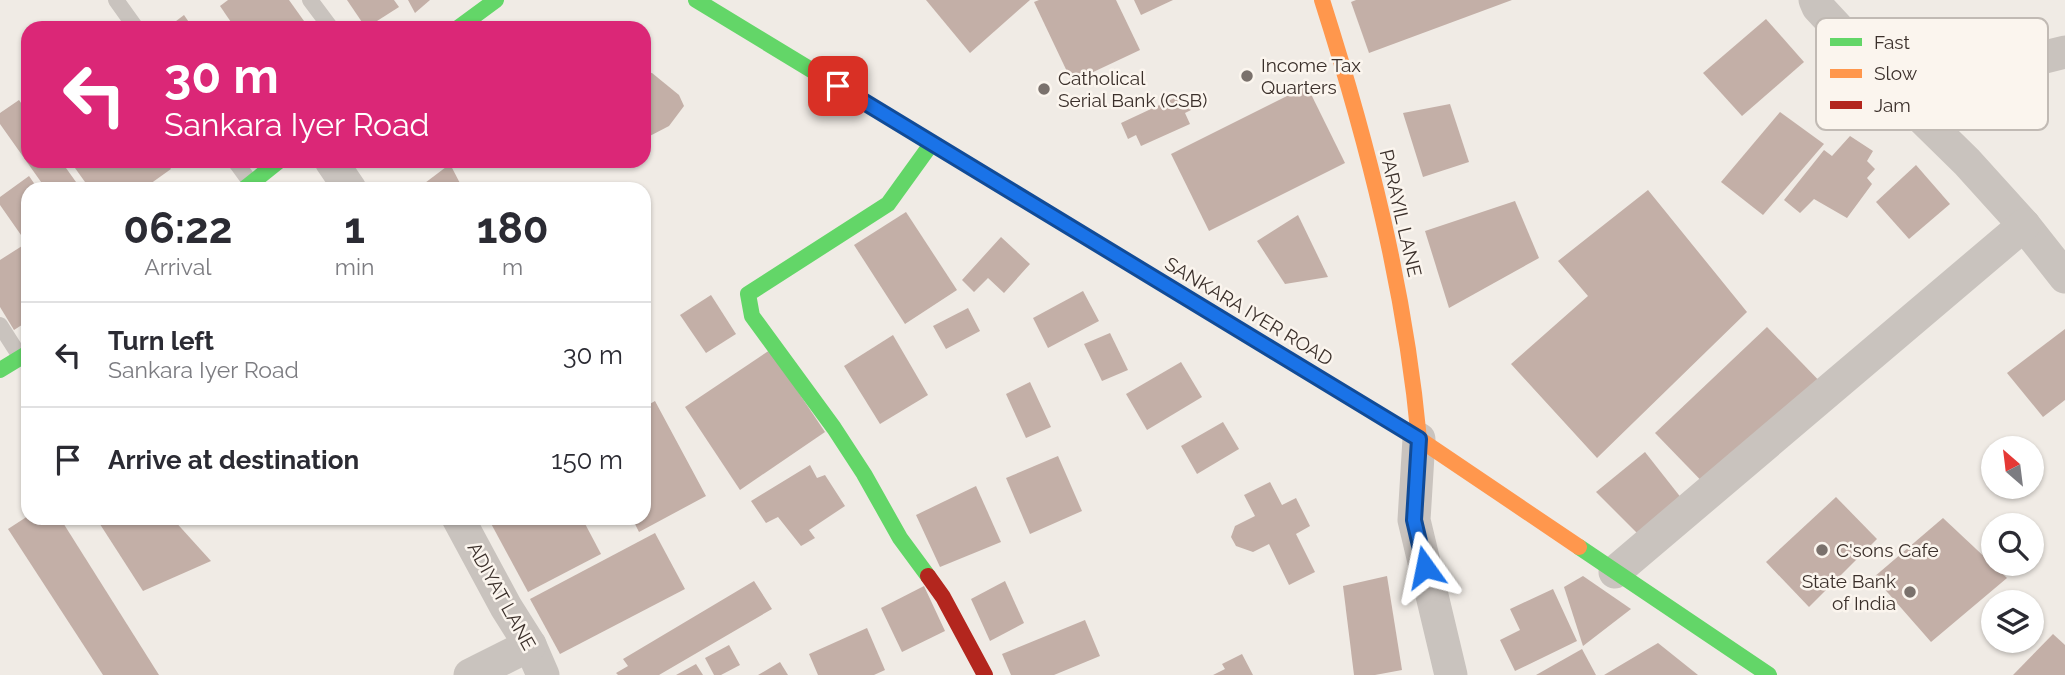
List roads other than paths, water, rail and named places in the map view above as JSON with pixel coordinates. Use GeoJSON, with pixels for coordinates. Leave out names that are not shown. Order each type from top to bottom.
{"type":"FeatureCollection","features":[{"type":"Feature","properties":{"kind":"main road"},"geometry":{"type":"LineString","coordinates":[[468,21],[496,0]]}},
{"type":"Feature","properties":{"kind":"main road","name":"SANKARA IYER ROAD"},"geometry":{"type":"LineString","coordinates":[[696,0],[1419,439],[1769,675]]}},
{"type":"Feature","properties":{"kind":"main road","name":"PARAYIL LANE"},"geometry":{"type":"LineString","coordinates":[[1322,0],[1344,66],[1386,231],[1415,385],[1419,439]]}},
{"type":"Feature","properties":{"kind":"main road"},"geometry":{"type":"LineString","coordinates":[[932,143],[888,204],[748,294],[752,316],[864,474],[900,538],[943,597],[985,675]]}},
{"type":"Feature","properties":{"kind":"main road"},"geometry":{"type":"LineString","coordinates":[[253,182],[270,168]]}},
{"type":"Feature","properties":{"kind":"main road"},"geometry":{"type":"LineString","coordinates":[[0,370],[21,358]]}},
{"type":"Feature","properties":{"kind":"street"},"geometry":{"type":"LineString","coordinates":[[1815,0],[1828,18]]}},
{"type":"Feature","properties":{"kind":"street"},"geometry":{"type":"LineString","coordinates":[[1934,130],[2024,225],[2065,277]]}},
{"type":"Feature","properties":{"kind":"street"},"geometry":{"type":"LineString","coordinates":[[1615,572],[2024,225]]}},
{"type":"Feature","properties":{"kind":"street"},"geometry":{"type":"LineString","coordinates":[[1419,439],[1414,520],[1447,674]]}},
{"type":"Feature","properties":{"kind":"street","name":"ADIYAT LANE"},"geometry":{"type":"LineString","coordinates":[[462,525],[530,645],[543,675]]}},
{"type":"Feature","properties":{"kind":"street"},"geometry":{"type":"LineString","coordinates":[[470,675],[530,645]]}},
{"type":"Feature","properties":{"kind":"lane"},"geometry":{"type":"LineString","coordinates":[[116,0],[131,21]]}},
{"type":"Feature","properties":{"kind":"lane"},"geometry":{"type":"LineString","coordinates":[[310,0],[326,21]]}},
{"type":"Feature","properties":{"kind":"lane"},"geometry":{"type":"LineString","coordinates":[[0,326],[21,352]]}},
{"type":"Feature","properties":{"kind":"place","name":"Income Tax Quarters"},"geometry":{"type":"Point","coordinates":[1247,76]}},
{"type":"Feature","properties":{"kind":"place","name":"Catholical Serial Bank (CSB)"},"geometry":{"type":"Point","coordinates":[1044,89]}},
{"type":"Feature","properties":{"kind":"place","name":"C'sons Cafe"},"geometry":{"type":"Point","coordinates":[1822,550]}},
{"type":"Feature","properties":{"kind":"place","name":"State Bank of India"},"geometry":{"type":"Point","coordinates":[1910,592]}}]}
